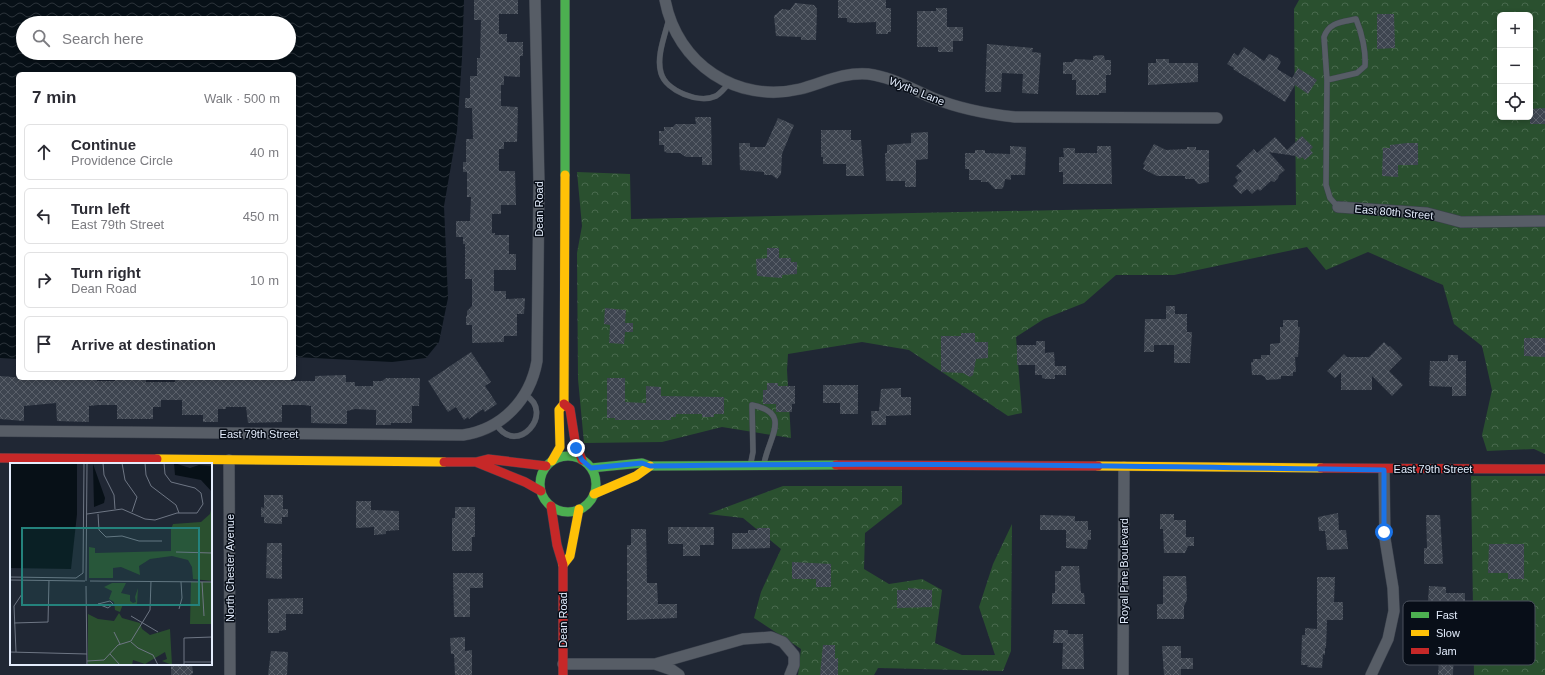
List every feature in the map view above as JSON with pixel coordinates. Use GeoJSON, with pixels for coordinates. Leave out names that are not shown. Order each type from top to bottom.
{"type":"FeatureCollection","features":[{"type":"Feature","properties":{"kind":"street","name":"Dean Road"},"geometry":{"type":"LineString","coordinates":[[512,411],[525,395],[534,376],[537,357],[539,183],[536,0]]}},
{"type":"Feature","properties":{"kind":"street"},"geometry":{"type":"LineString","coordinates":[[0,458],[476,462],[488,459],[549,463],[570,456],[582,460],[591,468],[596,484],[594,494],[586,505],[579,509],[562,511],[551,506],[541,491],[541,477],[549,463],[560,447],[559,410],[564,404],[565,0]]}},
{"type":"Feature","properties":{"kind":"street","name":"Wythe Lane"},"geometry":{"type":"LineString","coordinates":[[665,0],[669,18],[678,38],[692,57],[708,72],[729,84],[752,91],[779,92],[800,89],[841,76],[868,74],[897,81],[932,98],[955,106],[981,112],[1016,117],[1217,118]]}},
{"type":"Feature","properties":{"kind":"street","name":"East 80th Street"},"geometry":{"type":"LineString","coordinates":[[1338,207],[1427,212],[1461,222],[1545,221]]}},
{"type":"Feature","properties":{"kind":"street"},"geometry":{"type":"LineString","coordinates":[[564,404],[570,410],[574,441],[582,460]]}},
{"type":"Feature","properties":{"kind":"street","name":"East 79th Street"},"geometry":{"type":"LineString","coordinates":[[0,432],[463,435],[479,432],[496,424],[512,411]]}},
{"type":"Feature","properties":{"kind":"street","name":"North Chester Avenue"},"geometry":{"type":"LineString","coordinates":[[230,460],[230,675]]}},
{"type":"Feature","properties":{"kind":"street"},"geometry":{"type":"LineString","coordinates":[[476,462],[489,470],[501,472],[526,482],[541,491]]}},
{"type":"Feature","properties":{"kind":"street","name":"East 79th Street"},"geometry":{"type":"LineString","coordinates":[[591,468],[642,463],[650,466],[751,464],[1384,470],[1545,470]]}},
{"type":"Feature","properties":{"kind":"street"},"geometry":{"type":"LineString","coordinates":[[594,494],[636,476],[650,466]]}},
{"type":"Feature","properties":{"kind":"street","name":"Royal Pine Boulevard"},"geometry":{"type":"LineString","coordinates":[[1123,675],[1124,467]]}},
{"type":"Feature","properties":{"kind":"street"},"geometry":{"type":"LineString","coordinates":[[1372,675],[1388,639],[1394,611],[1393,588],[1384,539],[1384,470]]}},
{"type":"Feature","properties":{"kind":"street","name":"Dean Road"},"geometry":{"type":"LineString","coordinates":[[551,506],[557,537],[558,556],[563,565],[563,670]]}},
{"type":"Feature","properties":{"kind":"street","name":"Dean Road"},"geometry":{"type":"LineString","coordinates":[[563,565],[570,556],[579,509]]}},
{"type":"Feature","properties":{"kind":"street"},"geometry":{"type":"LineString","coordinates":[[563,670],[655,664],[742,639],[771,637],[783,642],[794,655],[794,665],[790,675]]}},
{"type":"Feature","properties":{"kind":"street"},"geometry":{"type":"LineString","coordinates":[[655,664],[679,675]]}},
{"type":"Feature","properties":{"kind":"lane"},"geometry":{"type":"LineString","coordinates":[[669,18],[660,62],[661,74],[668,85],[676,92],[686,95],[710,98],[716,96],[729,84]]}},
{"type":"Feature","properties":{"kind":"lane"},"geometry":{"type":"LineString","coordinates":[[1327,80],[1357,73],[1365,66],[1365,57],[1359,26],[1356,20],[1332,24],[1326,31],[1324,37],[1327,80],[1326,184],[1330,198],[1338,207]]}},
{"type":"Feature","properties":{"kind":"lane"},"geometry":{"type":"LineString","coordinates":[[496,424],[499,429],[511,436],[526,433],[532,428],[535,421],[536,410],[532,401],[525,395]]}},
{"type":"Feature","properties":{"kind":"lane"},"geometry":{"type":"LineString","coordinates":[[751,464],[753,452],[752,405],[765,408],[772,413],[776,423],[775,433],[769,443],[764,465]]}},
{"type":"Feature","properties":{"kind":"green space"},"geometry":{"type":"Polygon","coordinates":[[[1299,0],[1545,0],[1545,454],[1534,449],[1487,451],[1482,435],[1492,390],[1482,346],[1454,324],[1443,285],[1368,252],[1326,270],[1307,247],[1174,275],[1116,275],[1084,303],[1044,319],[1016,337],[1022,413],[1008,416],[909,350],[862,342],[788,354],[787,370],[791,438],[722,427],[662,442],[584,443],[578,379],[577,253],[582,226],[577,172],[630,174],[631,219],[1296,205],[1294,9],[1299,0]]]}},
{"type":"Feature","properties":{"kind":"green space"},"geometry":{"type":"Polygon","coordinates":[[[1471,476],[1545,476],[1545,675],[1474,675],[1474,665],[1535,665],[1535,601],[1473,601],[1471,476]]]}},
{"type":"Feature","properties":{"kind":"green space"},"geometry":{"type":"Polygon","coordinates":[[[783,486],[902,486],[902,504],[865,533],[864,569],[889,584],[922,579],[942,590],[935,643],[962,655],[995,655],[979,607],[993,564],[1012,524],[1011,651],[1003,671],[878,668],[874,675],[798,675],[801,649],[754,618],[761,592],[781,549],[743,518],[708,514],[783,486]]]}},
{"type":"Feature","properties":{"kind":"water"},"geometry":{"type":"Polygon","coordinates":[[[0,0],[464,0],[457,131],[444,206],[448,298],[439,342],[426,358],[392,362],[296,357],[296,72],[16,72],[16,359],[0,358],[0,0]]]}},
{"type":"Feature","properties":{"kind":"building"},"geometry":{"type":"Polygon","coordinates":[[[474,0],[518,0],[518,14],[499,14],[499,34],[507,34],[507,42],[523,42],[523,56],[520,56],[520,77],[504,76],[504,85],[501,85],[501,106],[518,107],[517,142],[504,142],[504,149],[499,149],[499,171],[515,171],[516,205],[501,205],[501,214],[492,214],[492,233],[495,233],[495,235],[509,235],[509,254],[516,254],[516,270],[494,270],[494,291],[506,291],[506,299],[525,298],[524,314],[517,314],[517,336],[504,336],[504,342],[472,343],[472,325],[466,325],[466,316],[467,311],[472,306],[472,279],[465,279],[465,244],[463,244],[463,237],[456,237],[456,221],[470,221],[471,197],[467,197],[467,172],[463,172],[463,162],[466,162],[466,139],[473,139],[472,108],[465,108],[465,98],[470,98],[470,76],[477,76],[477,58],[480,58],[481,20],[474,20],[474,0]]]}},
{"type":"Feature","properties":{"kind":"building"},"geometry":{"type":"Polygon","coordinates":[[[838,0],[886,0],[886,8],[891,8],[891,32],[888,32],[888,34],[876,34],[876,22],[854,23],[847,22],[847,18],[838,18],[838,0]]]}},
{"type":"Feature","properties":{"kind":"building"},"geometry":{"type":"Polygon","coordinates":[[[795,3],[814,5],[817,9],[816,40],[801,40],[801,37],[776,36],[774,16],[782,9],[790,10],[795,3]]]}},
{"type":"Feature","properties":{"kind":"building"},"geometry":{"type":"Polygon","coordinates":[[[936,8],[947,8],[947,27],[963,27],[963,41],[953,41],[953,52],[938,52],[938,47],[917,47],[917,11],[936,11],[936,8]]]}},
{"type":"Feature","properties":{"kind":"building"},"geometry":{"type":"Polygon","coordinates":[[[1377,14],[1394,14],[1395,48],[1377,49],[1377,14]]]}},
{"type":"Feature","properties":{"kind":"building"},"geometry":{"type":"Polygon","coordinates":[[[987,44],[1033,48],[1032,52],[1041,53],[1038,94],[1022,93],[1023,74],[1002,73],[1001,92],[985,92],[987,44]]]}},
{"type":"Feature","properties":{"kind":"building"},"geometry":{"type":"Polygon","coordinates":[[[1244,47],[1264,61],[1269,54],[1278,58],[1281,62],[1277,69],[1292,78],[1298,68],[1317,80],[1308,94],[1295,85],[1285,102],[1227,64],[1234,53],[1238,56],[1244,47]]]}},
{"type":"Feature","properties":{"kind":"building"},"geometry":{"type":"Polygon","coordinates":[[[1093,56],[1104,56],[1105,60],[1111,60],[1111,75],[1106,75],[1106,93],[1099,93],[1099,95],[1076,95],[1076,80],[1072,80],[1072,74],[1063,74],[1063,62],[1072,62],[1075,59],[1093,60],[1093,56]]]}},
{"type":"Feature","properties":{"kind":"building"},"geometry":{"type":"Polygon","coordinates":[[[1156,59],[1169,59],[1169,63],[1198,63],[1198,82],[1148,85],[1148,63],[1156,63],[1156,59]]]}},
{"type":"Feature","properties":{"kind":"building"},"geometry":{"type":"Polygon","coordinates":[[[1545,108],[1545,124],[1530,124],[1530,120],[1533,120],[1533,109],[1545,108]]]}},
{"type":"Feature","properties":{"kind":"building"},"geometry":{"type":"Polygon","coordinates":[[[695,117],[711,117],[712,165],[702,165],[702,157],[686,157],[680,153],[667,153],[664,151],[664,145],[659,145],[659,131],[664,131],[664,127],[673,127],[676,124],[696,124],[695,117]]]}},
{"type":"Feature","properties":{"kind":"building"},"geometry":{"type":"Polygon","coordinates":[[[778,118],[794,125],[782,154],[781,174],[777,179],[772,175],[764,175],[764,172],[740,170],[739,143],[750,143],[750,147],[765,147],[778,118]]]}},
{"type":"Feature","properties":{"kind":"building"},"geometry":{"type":"Polygon","coordinates":[[[821,130],[851,130],[851,140],[861,140],[864,176],[846,176],[846,164],[823,164],[823,157],[821,157],[821,130]]]}},
{"type":"Feature","properties":{"kind":"building"},"geometry":{"type":"Polygon","coordinates":[[[928,132],[928,159],[916,160],[916,187],[905,187],[905,181],[886,181],[885,153],[887,153],[887,145],[911,143],[911,133],[928,132]]]}},
{"type":"Feature","properties":{"kind":"building"},"geometry":{"type":"Polygon","coordinates":[[[1302,136],[1313,147],[1310,150],[1313,153],[1305,160],[1302,157],[1300,159],[1296,156],[1269,152],[1285,170],[1274,182],[1271,181],[1260,191],[1258,189],[1252,194],[1247,189],[1241,194],[1233,186],[1238,181],[1235,177],[1242,171],[1236,166],[1254,149],[1257,153],[1275,137],[1287,150],[1302,136]]]}},
{"type":"Feature","properties":{"kind":"building"},"geometry":{"type":"Polygon","coordinates":[[[1418,143],[1418,165],[1398,165],[1398,177],[1382,176],[1383,148],[1390,148],[1390,145],[1418,143]]]}},
{"type":"Feature","properties":{"kind":"building"},"geometry":{"type":"Polygon","coordinates":[[[1154,144],[1166,150],[1196,147],[1196,150],[1209,150],[1209,182],[1198,184],[1194,179],[1185,179],[1185,176],[1157,176],[1143,169],[1145,165],[1143,164],[1154,144]]]}},
{"type":"Feature","properties":{"kind":"building"},"geometry":{"type":"Polygon","coordinates":[[[1010,146],[1026,147],[1025,175],[1011,175],[1011,180],[1005,179],[1002,189],[995,189],[988,182],[981,182],[981,180],[969,180],[969,169],[965,169],[965,153],[975,153],[975,150],[985,150],[985,153],[1010,154],[1010,146]]]}},
{"type":"Feature","properties":{"kind":"building"},"geometry":{"type":"Polygon","coordinates":[[[1097,146],[1111,146],[1112,184],[1063,184],[1063,172],[1059,172],[1059,157],[1064,157],[1063,148],[1075,148],[1075,153],[1097,153],[1097,146]]]}},
{"type":"Feature","properties":{"kind":"building"},"geometry":{"type":"Polygon","coordinates":[[[767,248],[779,248],[779,258],[791,258],[791,262],[797,262],[797,274],[782,275],[782,278],[757,276],[756,259],[767,258],[767,248]]]}},
{"type":"Feature","properties":{"kind":"building"},"geometry":{"type":"Polygon","coordinates":[[[1166,306],[1175,306],[1175,314],[1187,314],[1187,332],[1192,332],[1190,363],[1174,363],[1174,345],[1154,345],[1154,352],[1144,352],[1145,319],[1166,319],[1166,306]]]}},
{"type":"Feature","properties":{"kind":"building"},"geometry":{"type":"Polygon","coordinates":[[[605,308],[626,310],[625,323],[633,323],[633,332],[625,332],[624,344],[609,343],[610,325],[604,324],[605,308]]]}},
{"type":"Feature","properties":{"kind":"building"},"geometry":{"type":"Polygon","coordinates":[[[1283,320],[1298,320],[1298,327],[1300,327],[1298,357],[1295,357],[1296,372],[1293,372],[1293,376],[1281,376],[1281,379],[1266,380],[1265,377],[1261,375],[1252,375],[1251,362],[1253,362],[1253,359],[1261,359],[1261,355],[1270,355],[1270,344],[1280,343],[1280,327],[1283,327],[1283,320]]]}},
{"type":"Feature","properties":{"kind":"building"},"geometry":{"type":"Polygon","coordinates":[[[961,333],[975,333],[975,342],[988,342],[988,358],[976,359],[973,375],[970,377],[963,373],[941,372],[941,336],[961,336],[961,333]]]}},
{"type":"Feature","properties":{"kind":"building"},"geometry":{"type":"Polygon","coordinates":[[[1524,338],[1545,338],[1545,357],[1524,356],[1524,338]]]}},
{"type":"Feature","properties":{"kind":"building"},"geometry":{"type":"Polygon","coordinates":[[[1036,341],[1045,341],[1045,353],[1054,352],[1055,366],[1066,366],[1066,375],[1055,375],[1055,379],[1046,379],[1042,378],[1042,375],[1035,375],[1035,365],[1017,365],[1017,345],[1036,345],[1036,341]]]}},
{"type":"Feature","properties":{"kind":"building"},"geometry":{"type":"Polygon","coordinates":[[[1384,342],[1402,358],[1389,371],[1403,385],[1392,396],[1372,376],[1372,390],[1341,390],[1341,372],[1335,378],[1327,371],[1344,354],[1347,357],[1369,357],[1384,342]]]}},
{"type":"Feature","properties":{"kind":"building"},"geometry":{"type":"Polygon","coordinates":[[[471,352],[491,382],[485,386],[497,404],[485,412],[483,409],[469,419],[468,417],[464,420],[456,407],[448,412],[428,381],[471,352]]]}},
{"type":"Feature","properties":{"kind":"building"},"geometry":{"type":"Polygon","coordinates":[[[1448,355],[1458,355],[1458,361],[1466,361],[1466,396],[1452,396],[1452,387],[1429,386],[1430,361],[1448,361],[1448,355]]]}},
{"type":"Feature","properties":{"kind":"building"},"geometry":{"type":"Polygon","coordinates":[[[346,375],[346,382],[355,382],[355,386],[373,386],[373,381],[382,381],[386,378],[420,378],[419,406],[412,406],[412,423],[391,423],[391,425],[376,425],[376,410],[355,409],[347,411],[347,424],[311,423],[311,406],[304,405],[282,405],[282,422],[248,423],[246,407],[226,407],[226,409],[218,409],[218,422],[203,422],[203,415],[182,415],[182,400],[161,400],[161,407],[153,407],[153,419],[117,419],[117,405],[98,405],[89,406],[89,422],[57,421],[56,403],[24,406],[24,421],[0,419],[0,376],[16,377],[16,380],[146,380],[146,382],[175,382],[175,380],[315,381],[315,376],[346,375]]]}},
{"type":"Feature","properties":{"kind":"building"},"geometry":{"type":"Polygon","coordinates":[[[607,378],[625,378],[625,402],[646,403],[646,386],[661,387],[661,396],[724,397],[724,414],[714,414],[714,417],[702,417],[702,414],[676,414],[676,417],[671,417],[671,420],[615,420],[615,418],[607,418],[607,378]]]}},
{"type":"Feature","properties":{"kind":"building"},"geometry":{"type":"Polygon","coordinates":[[[767,383],[778,383],[778,386],[795,386],[795,404],[792,404],[792,412],[776,412],[776,404],[763,404],[763,390],[767,390],[767,383]]]}},
{"type":"Feature","properties":{"kind":"building"},"geometry":{"type":"Polygon","coordinates":[[[823,385],[858,385],[858,414],[840,414],[840,403],[823,403],[823,385]]]}},
{"type":"Feature","properties":{"kind":"building"},"geometry":{"type":"Polygon","coordinates":[[[901,388],[901,397],[911,397],[911,415],[886,416],[886,425],[872,425],[871,411],[879,411],[881,389],[901,388]]]}},
{"type":"Feature","properties":{"kind":"building"},"geometry":{"type":"Polygon","coordinates":[[[264,495],[283,495],[283,509],[288,509],[288,517],[282,517],[282,524],[264,523],[264,517],[261,517],[261,507],[264,508],[264,495]]]}},
{"type":"Feature","properties":{"kind":"building"},"geometry":{"type":"Polygon","coordinates":[[[356,501],[371,501],[371,510],[399,511],[399,530],[386,531],[386,534],[374,535],[374,527],[356,528],[356,501]]]}},
{"type":"Feature","properties":{"kind":"building"},"geometry":{"type":"Polygon","coordinates":[[[455,507],[475,507],[475,537],[472,537],[472,551],[452,551],[452,518],[455,518],[455,507]]]}},
{"type":"Feature","properties":{"kind":"building"},"geometry":{"type":"Polygon","coordinates":[[[1338,513],[1339,530],[1346,530],[1348,549],[1327,550],[1325,531],[1319,531],[1318,517],[1338,513]]]}},
{"type":"Feature","properties":{"kind":"building"},"geometry":{"type":"Polygon","coordinates":[[[1160,514],[1174,514],[1174,520],[1186,520],[1186,537],[1194,537],[1194,546],[1188,546],[1185,553],[1164,553],[1163,529],[1160,529],[1160,514]]]}},
{"type":"Feature","properties":{"kind":"building"},"geometry":{"type":"Polygon","coordinates":[[[1040,515],[1075,516],[1075,521],[1088,521],[1088,530],[1091,530],[1091,540],[1088,540],[1087,549],[1066,548],[1066,530],[1040,530],[1040,515]]]}},
{"type":"Feature","properties":{"kind":"building"},"geometry":{"type":"Polygon","coordinates":[[[1426,515],[1440,515],[1443,564],[1424,564],[1424,548],[1427,548],[1426,515]]]}},
{"type":"Feature","properties":{"kind":"building"},"geometry":{"type":"Polygon","coordinates":[[[668,527],[714,527],[714,545],[700,545],[700,556],[683,556],[683,544],[668,544],[668,527]]]}},
{"type":"Feature","properties":{"kind":"building"},"geometry":{"type":"Polygon","coordinates":[[[757,528],[770,528],[770,548],[732,549],[732,533],[748,533],[748,530],[757,530],[757,528]]]}},
{"type":"Feature","properties":{"kind":"building"},"geometry":{"type":"Polygon","coordinates":[[[631,529],[646,529],[647,583],[657,583],[658,604],[677,604],[677,618],[627,620],[627,545],[631,545],[631,529]]]}},
{"type":"Feature","properties":{"kind":"building"},"geometry":{"type":"Polygon","coordinates":[[[267,543],[282,543],[282,579],[266,578],[267,543]]]}},
{"type":"Feature","properties":{"kind":"building"},"geometry":{"type":"Polygon","coordinates":[[[1489,544],[1524,544],[1524,579],[1508,579],[1508,573],[1488,573],[1489,544]]]}},
{"type":"Feature","properties":{"kind":"building"},"geometry":{"type":"Polygon","coordinates":[[[792,562],[831,564],[831,587],[816,587],[816,579],[792,579],[792,562]]]}},
{"type":"Feature","properties":{"kind":"building"},"geometry":{"type":"Polygon","coordinates":[[[1061,566],[1079,566],[1081,593],[1084,593],[1085,604],[1052,604],[1052,593],[1055,593],[1055,571],[1061,571],[1061,566]]]}},
{"type":"Feature","properties":{"kind":"building"},"geometry":{"type":"Polygon","coordinates":[[[453,573],[483,573],[483,588],[470,588],[470,617],[454,617],[453,573]]]}},
{"type":"Feature","properties":{"kind":"building"},"geometry":{"type":"Polygon","coordinates":[[[1163,576],[1186,576],[1187,600],[1184,606],[1184,619],[1157,619],[1157,604],[1163,604],[1163,576]]]}},
{"type":"Feature","properties":{"kind":"building"},"geometry":{"type":"Polygon","coordinates":[[[1317,577],[1335,577],[1334,602],[1343,602],[1343,620],[1327,620],[1326,648],[1325,655],[1323,654],[1322,668],[1301,665],[1302,635],[1305,635],[1305,628],[1317,629],[1317,577]]]}},
{"type":"Feature","properties":{"kind":"building"},"geometry":{"type":"Polygon","coordinates":[[[1429,586],[1446,587],[1446,593],[1465,593],[1465,601],[1428,601],[1429,586]]]}},
{"type":"Feature","properties":{"kind":"building"},"geometry":{"type":"Polygon","coordinates":[[[908,588],[932,590],[932,607],[897,608],[897,590],[908,590],[908,588]]]}},
{"type":"Feature","properties":{"kind":"building"},"geometry":{"type":"Polygon","coordinates":[[[303,598],[303,614],[286,614],[286,630],[279,631],[279,633],[268,633],[268,599],[303,598]]]}},
{"type":"Feature","properties":{"kind":"building"},"geometry":{"type":"Polygon","coordinates":[[[1054,630],[1068,630],[1068,634],[1083,634],[1084,669],[1062,669],[1063,643],[1053,643],[1054,630]]]}},
{"type":"Feature","properties":{"kind":"building"},"geometry":{"type":"Polygon","coordinates":[[[465,637],[465,651],[472,650],[472,675],[455,675],[454,654],[451,654],[450,638],[465,637]]]}},
{"type":"Feature","properties":{"kind":"building"},"geometry":{"type":"Polygon","coordinates":[[[823,645],[835,645],[835,659],[838,658],[838,675],[820,675],[823,645]]]}},
{"type":"Feature","properties":{"kind":"building"},"geometry":{"type":"Polygon","coordinates":[[[1162,646],[1181,646],[1181,658],[1193,658],[1193,669],[1181,669],[1181,675],[1164,675],[1162,646]]]}},
{"type":"Feature","properties":{"kind":"building"},"geometry":{"type":"Polygon","coordinates":[[[271,651],[288,652],[287,675],[268,675],[271,651]]]}},
{"type":"Feature","properties":{"kind":"building"},"geometry":{"type":"Polygon","coordinates":[[[171,665],[192,665],[193,673],[191,675],[171,675],[171,665]]]}},
{"type":"Feature","properties":{"kind":"building"},"geometry":{"type":"Polygon","coordinates":[[[1439,665],[1453,665],[1453,675],[1438,675],[1439,665]]]}},
{"type":"Feature","properties":{"kind":"traffic: fast"},"geometry":{"type":"LineString","coordinates":[[565,0],[565,175]]}},
{"type":"Feature","properties":{"kind":"traffic: fast"},"geometry":{"type":"LineString","coordinates":[[568,456],[583,461],[591,469],[596,484],[591,499],[583,507],[568,512],[553,507],[545,499],[540,484],[545,469],[553,461],[568,456]]}},
{"type":"Feature","properties":{"kind":"traffic: fast"},"geometry":{"type":"LineString","coordinates":[[591,468],[642,463],[650,466],[836,465]]}},
{"type":"Feature","properties":{"kind":"traffic: slow"},"geometry":{"type":"LineString","coordinates":[[552,461],[560,447],[559,410],[564,404],[565,175]]}},
{"type":"Feature","properties":{"kind":"traffic: slow"},"geometry":{"type":"LineString","coordinates":[[157,459],[444,462]]}},
{"type":"Feature","properties":{"kind":"traffic: slow"},"geometry":{"type":"LineString","coordinates":[[594,494],[636,476],[650,466]]}},
{"type":"Feature","properties":{"kind":"traffic: slow"},"geometry":{"type":"LineString","coordinates":[[1098,466],[1321,468]]}},
{"type":"Feature","properties":{"kind":"traffic: slow"},"geometry":{"type":"LineString","coordinates":[[563,565],[570,556],[579,509]]}},
{"type":"Feature","properties":{"kind":"traffic: jam"},"geometry":{"type":"LineString","coordinates":[[564,404],[570,409],[575,441],[582,460]]}},
{"type":"Feature","properties":{"kind":"traffic: jam"},"geometry":{"type":"LineString","coordinates":[[0,458],[157,459]]}},
{"type":"Feature","properties":{"kind":"traffic: jam"},"geometry":{"type":"LineString","coordinates":[[444,462],[476,462],[488,459],[546,466]]}},
{"type":"Feature","properties":{"kind":"traffic: jam"},"geometry":{"type":"LineString","coordinates":[[476,462],[525,482],[541,491]]}},
{"type":"Feature","properties":{"kind":"traffic: jam"},"geometry":{"type":"LineString","coordinates":[[836,465],[1098,466]]}},
{"type":"Feature","properties":{"kind":"traffic: jam"},"geometry":{"type":"LineString","coordinates":[[1321,468],[1545,469]]}},
{"type":"Feature","properties":{"kind":"traffic: jam"},"geometry":{"type":"LineString","coordinates":[[551,506],[557,545],[563,565],[563,675]]}},
{"type":"Feature","properties":{"kind":"route"},"geometry":{"type":"LineString","coordinates":[[576,448],[582,460],[591,468],[642,463],[650,466],[751,464],[954,465],[1384,470],[1384,532]]}}]}
